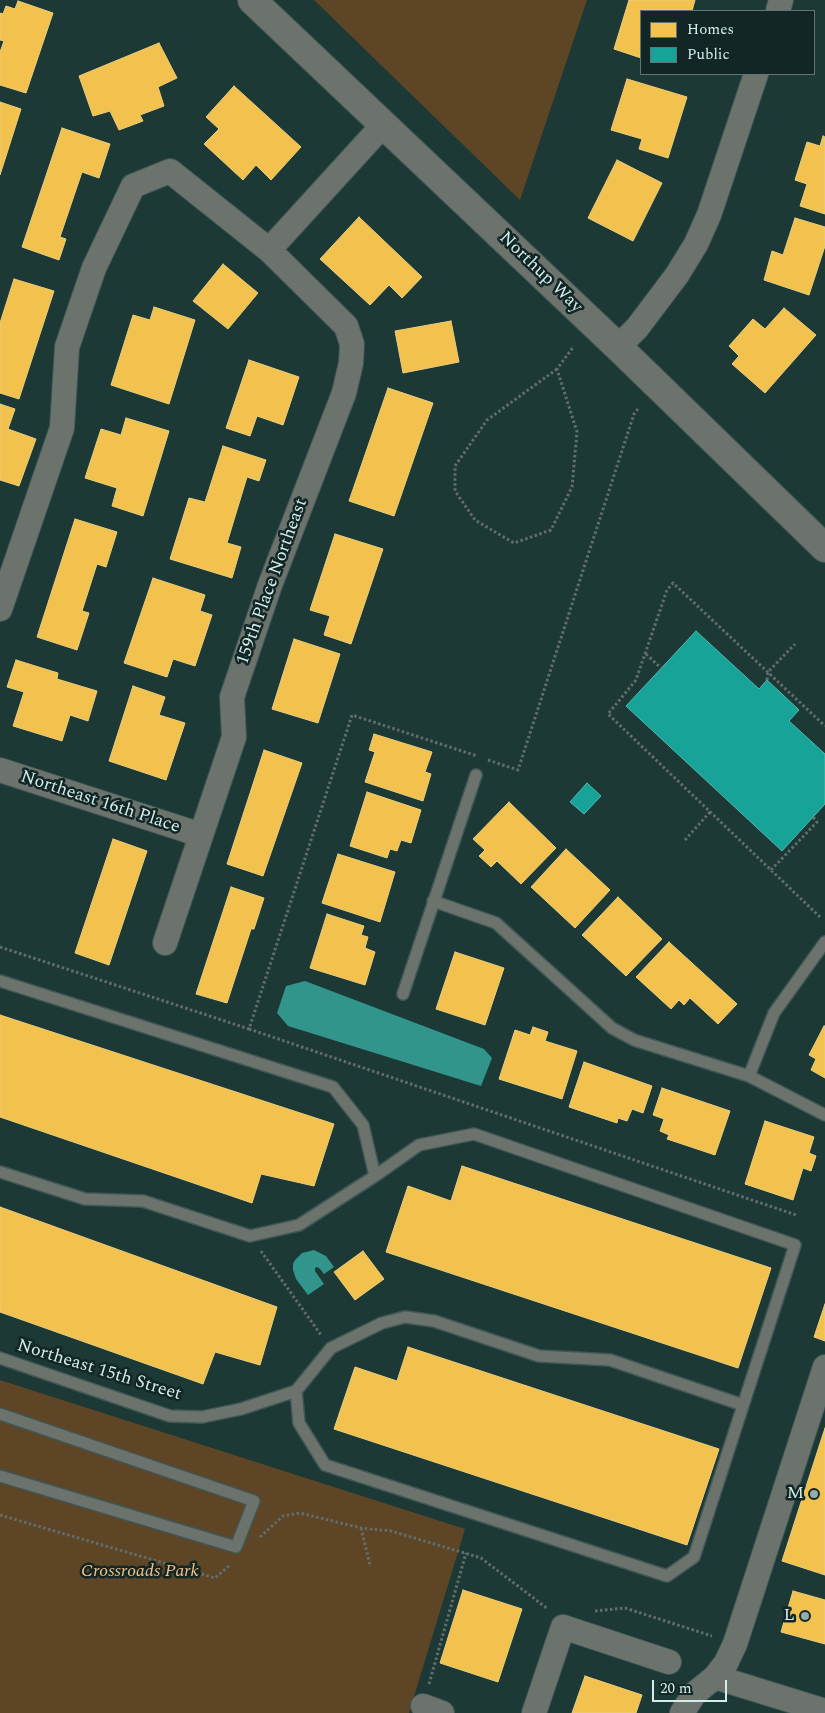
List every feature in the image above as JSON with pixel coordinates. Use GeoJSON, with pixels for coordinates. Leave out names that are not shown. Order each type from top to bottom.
{"type":"FeatureCollection","features":[{"type":"Feature","properties":{"kind":"street","name":"Northup Way"},"geometry":{"type":"LineString","coordinates":[[252,0],[618,347],[825,548]]}},
{"type":"Feature","properties":{"kind":"street"},"geometry":{"type":"LineString","coordinates":[[618,347],[637,328],[677,275],[696,244],[709,215],[756,75]]}},
{"type":"Feature","properties":{"kind":"street"},"geometry":{"type":"LineString","coordinates":[[269,250],[384,124]]}},
{"type":"Feature","properties":{"kind":"street","name":"159th Place Northeast"},"geometry":{"type":"LineString","coordinates":[[0,609],[62,428],[67,348],[94,268],[133,186],[170,171],[269,250],[346,326],[352,344],[351,363],[344,392],[270,585],[232,697],[234,738],[165,943]]}},
{"type":"Feature","properties":{"kind":"street","name":"Northeast 16th Place"},"geometry":{"type":"LineString","coordinates":[[0,770],[201,835]]}},
{"type":"Feature","properties":{"kind":"street"},"geometry":{"type":"LineString","coordinates":[[682,1713],[694,1694],[715,1677],[726,1663],[736,1644],[825,1366]]}},
{"type":"Feature","properties":{"kind":"street"},"geometry":{"type":"LineString","coordinates":[[534,1713],[563,1628],[669,1662]]}},
{"type":"Feature","properties":{"kind":"street"},"geometry":{"type":"LineString","coordinates":[[715,1677],[825,1711]]}},
{"type":"Feature","properties":{"kind":"lane"},"geometry":{"type":"LineString","coordinates":[[403,994],[476,775]]}},
{"type":"Feature","properties":{"kind":"lane"},"geometry":{"type":"LineString","coordinates":[[433,901],[496,923],[612,1028],[619,1032],[634,1040],[749,1076],[825,1115]]}},
{"type":"Feature","properties":{"kind":"lane"},"geometry":{"type":"LineString","coordinates":[[749,1076],[774,1013],[825,942]]}},
{"type":"Feature","properties":{"kind":"lane"},"geometry":{"type":"LineString","coordinates":[[0,981],[332,1087],[362,1125],[375,1176]]}},
{"type":"Feature","properties":{"kind":"lane"},"geometry":{"type":"LineString","coordinates":[[0,1172],[85,1199],[143,1201],[250,1236],[300,1225],[419,1145],[474,1134],[795,1245],[694,1557],[667,1576],[325,1465],[299,1423],[296,1390],[331,1348],[382,1323],[405,1317],[434,1321],[539,1356],[610,1360],[743,1405]]}},
{"type":"Feature","properties":{"kind":"lane","name":"Northeast 15th Street"},"geometry":{"type":"LineString","coordinates":[[0,1358],[170,1416],[202,1417],[241,1409],[296,1390]]}},
{"type":"Feature","properties":{"kind":"lane"},"geometry":{"type":"LineString","coordinates":[[0,1414],[254,1502],[236,1547],[0,1476]]}},
{"type":"Feature","properties":{"kind":"path"},"geometry":{"type":"LineString","coordinates":[[557,369],[576,432],[572,487],[551,530],[514,543],[475,520],[455,491],[455,466],[488,420],[557,369],[574,346]]}},
{"type":"Feature","properties":{"kind":"path"},"geometry":{"type":"LineString","coordinates":[[250,1029],[352,715],[518,770],[634,414],[638,409]]}},
{"type":"Feature","properties":{"kind":"path"},"geometry":{"type":"LineString","coordinates":[[820,917],[608,714],[636,680],[666,590],[673,583],[825,726]]}},
{"type":"Feature","properties":{"kind":"path"},"geometry":{"type":"LineString","coordinates":[[767,680],[768,672],[795,644]]}},
{"type":"Feature","properties":{"kind":"path"},"geometry":{"type":"LineString","coordinates":[[646,654],[661,668]]}},
{"type":"Feature","properties":{"kind":"path"},"geometry":{"type":"LineString","coordinates":[[685,840],[710,812]]}},
{"type":"Feature","properties":{"kind":"path"},"geometry":{"type":"LineString","coordinates":[[772,870],[817,822],[813,817]]}},
{"type":"Feature","properties":{"kind":"path"},"geometry":{"type":"LineString","coordinates":[[0,947],[250,1029],[796,1215]]}},
{"type":"Feature","properties":{"kind":"path"},"geometry":{"type":"LineString","coordinates":[[250,1236],[331,1348]]}},
{"type":"Feature","properties":{"kind":"path"},"geometry":{"type":"LineString","coordinates":[[256,1541],[283,1516],[300,1513],[361,1528],[391,1531],[481,1558],[554,1614],[563,1628],[584,1612],[625,1608],[736,1644]]}},
{"type":"Feature","properties":{"kind":"path"},"geometry":{"type":"LineString","coordinates":[[0,1515],[215,1578],[235,1560]]}},
{"type":"Feature","properties":{"kind":"path"},"geometry":{"type":"LineString","coordinates":[[361,1528],[370,1565]]}},
{"type":"Feature","properties":{"kind":"path"},"geometry":{"type":"LineString","coordinates":[[432,1710],[466,1554]]}},
{"type":"Feature","properties":{"kind":"green space"},"geometry":{"type":"Polygon","coordinates":[[[314,0],[587,0],[520,200],[314,0]]]}},
{"type":"Feature","properties":{"kind":"green space","name":"Crossroads Park"},"geometry":{"type":"Polygon","coordinates":[[[0,1380],[465,1529],[409,1713],[0,1713],[0,1380]]]}},
{"type":"Feature","properties":{"kind":"water"},"geometry":{"type":"Polygon","coordinates":[[[305,981],[484,1049],[492,1058],[481,1086],[288,1026],[277,1013],[286,986],[305,981]]]}},
{"type":"Feature","properties":{"kind":"water"},"geometry":{"type":"Polygon","coordinates":[[[314,1250],[326,1256],[334,1267],[324,1274],[317,1267],[315,1268],[324,1284],[308,1295],[296,1279],[293,1264],[302,1253],[314,1250]]]}},
{"type":"Feature","properties":{"kind":"building: Homes"},"geometry":{"type":"Polygon","coordinates":[[[629,0],[695,0],[692,10],[640,10],[640,58],[614,49],[629,0]]]}},
{"type":"Feature","properties":{"kind":"building: Homes"},"geometry":{"type":"Polygon","coordinates":[[[18,1],[53,13],[26,93],[0,85],[0,52],[4,41],[0,40],[0,13],[3,14],[6,6],[15,9],[18,1]]]}},
{"type":"Feature","properties":{"kind":"building: Homes"},"geometry":{"type":"Polygon","coordinates":[[[159,43],[177,78],[158,87],[164,106],[140,115],[143,121],[119,130],[110,111],[93,116],[79,76],[159,43]]]}},
{"type":"Feature","properties":{"kind":"building: Homes"},"geometry":{"type":"Polygon","coordinates":[[[627,79],[687,97],[668,158],[639,149],[642,139],[611,130],[627,79]]]}},
{"type":"Feature","properties":{"kind":"building: Homes"},"geometry":{"type":"Polygon","coordinates":[[[234,86],[301,147],[271,180],[256,165],[243,180],[204,144],[219,129],[206,117],[234,86]]]}},
{"type":"Feature","properties":{"kind":"building: Homes"},"geometry":{"type":"Polygon","coordinates":[[[0,102],[21,109],[0,175],[0,102]]]}},
{"type":"Feature","properties":{"kind":"building: Homes"},"geometry":{"type":"Polygon","coordinates":[[[62,128],[110,144],[99,178],[82,172],[60,237],[66,239],[59,260],[22,247],[62,128]]]}},
{"type":"Feature","properties":{"kind":"building: Homes"},"geometry":{"type":"Polygon","coordinates":[[[823,136],[825,137],[825,214],[800,206],[807,184],[795,180],[807,142],[820,146],[823,136]]]}},
{"type":"Feature","properties":{"kind":"building: Homes"},"geometry":{"type":"Polygon","coordinates":[[[617,160],[662,183],[633,241],[588,218],[617,160]]]}},
{"type":"Feature","properties":{"kind":"building: Homes"},"geometry":{"type":"Polygon","coordinates":[[[359,217],[422,277],[402,298],[389,285],[370,305],[320,259],[359,217]]]}},
{"type":"Feature","properties":{"kind":"building: Homes"},"geometry":{"type":"Polygon","coordinates":[[[795,218],[825,227],[825,246],[809,295],[764,280],[772,251],[783,255],[795,218]]]}},
{"type":"Feature","properties":{"kind":"building: Homes"},"geometry":{"type":"Polygon","coordinates":[[[223,264],[258,293],[228,329],[193,301],[223,264]]]}},
{"type":"Feature","properties":{"kind":"building: Homes"},"geometry":{"type":"Polygon","coordinates":[[[14,279],[54,291],[19,399],[0,393],[0,323],[14,279]]]}},
{"type":"Feature","properties":{"kind":"building: Homes"},"geometry":{"type":"Polygon","coordinates":[[[154,307],[195,320],[169,404],[111,385],[133,315],[150,320],[154,307]]]}},
{"type":"Feature","properties":{"kind":"building: Homes"},"geometry":{"type":"Polygon","coordinates":[[[784,308],[816,335],[765,393],[732,364],[739,356],[729,346],[753,319],[765,329],[784,308]]]}},
{"type":"Feature","properties":{"kind":"building: Homes"},"geometry":{"type":"Polygon","coordinates":[[[451,321],[459,362],[403,373],[395,331],[451,321]]]}},
{"type":"Feature","properties":{"kind":"building: Homes"},"geometry":{"type":"Polygon","coordinates":[[[249,360],[299,377],[283,425],[257,416],[250,436],[226,428],[249,360]]]}},
{"type":"Feature","properties":{"kind":"building: Homes"},"geometry":{"type":"Polygon","coordinates":[[[388,388],[433,403],[394,516],[349,501],[388,388]]]}},
{"type":"Feature","properties":{"kind":"building: Homes"},"geometry":{"type":"Polygon","coordinates":[[[0,404],[15,409],[8,429],[36,439],[19,486],[0,480],[0,404]]]}},
{"type":"Feature","properties":{"kind":"building: Homes"},"geometry":{"type":"Polygon","coordinates":[[[126,418],[169,431],[143,516],[112,506],[117,488],[85,478],[101,429],[121,435],[126,418]]]}},
{"type":"Feature","properties":{"kind":"building: Homes"},"geometry":{"type":"Polygon","coordinates":[[[223,446],[266,460],[259,481],[247,477],[227,543],[241,547],[232,578],[170,559],[189,498],[205,502],[223,446]]]}},
{"type":"Feature","properties":{"kind":"building: Homes"},"geometry":{"type":"Polygon","coordinates":[[[75,519],[117,532],[106,567],[97,564],[82,611],[89,613],[77,650],[37,637],[75,519]]]}},
{"type":"Feature","properties":{"kind":"building: Homes"},"geometry":{"type":"Polygon","coordinates":[[[335,534],[383,549],[351,644],[324,635],[330,616],[310,610],[335,534]]]}},
{"type":"Feature","properties":{"kind":"building: Homes"},"geometry":{"type":"Polygon","coordinates":[[[153,578],[205,595],[200,611],[212,615],[195,666],[173,659],[167,677],[124,663],[153,578]]]}},
{"type":"Feature","properties":{"kind":"building: Homes"},"geometry":{"type":"Polygon","coordinates":[[[294,639],[340,654],[318,723],[272,709],[294,639]]]}},
{"type":"Feature","properties":{"kind":"building: Homes"},"geometry":{"type":"Polygon","coordinates":[[[16,660],[58,673],[57,679],[97,691],[88,721],[70,715],[62,741],[13,726],[24,692],[7,687],[16,660]]]}},
{"type":"Feature","properties":{"kind":"building: Homes"},"geometry":{"type":"Polygon","coordinates":[[[133,686],[165,697],[159,715],[185,723],[166,780],[109,761],[133,686]]]}},
{"type":"Feature","properties":{"kind":"building: Homes"},"geometry":{"type":"Polygon","coordinates":[[[374,734],[432,752],[425,772],[431,774],[423,801],[365,782],[375,752],[369,750],[374,734]]]}},
{"type":"Feature","properties":{"kind":"building: Homes"},"geometry":{"type":"Polygon","coordinates":[[[264,750],[302,763],[263,876],[227,864],[264,750]]]}},
{"type":"Feature","properties":{"kind":"building: Homes"},"geometry":{"type":"Polygon","coordinates":[[[367,792],[421,810],[411,843],[401,840],[397,851],[390,849],[387,858],[350,846],[367,792]]]}},
{"type":"Feature","properties":{"kind":"building: Homes"},"geometry":{"type":"Polygon","coordinates":[[[509,802],[556,848],[521,884],[497,861],[491,867],[479,856],[485,850],[473,839],[509,802]]]}},
{"type":"Feature","properties":{"kind":"building: Homes"},"geometry":{"type":"Polygon","coordinates":[[[113,839],[147,851],[109,965],[75,953],[113,839]]]}},
{"type":"Feature","properties":{"kind":"building: Homes"},"geometry":{"type":"Polygon","coordinates":[[[566,849],[610,890],[575,928],[531,887],[566,849]]]}},
{"type":"Feature","properties":{"kind":"building: Homes"},"geometry":{"type":"Polygon","coordinates":[[[338,854],[395,872],[380,922],[322,903],[338,854]]]}},
{"type":"Feature","properties":{"kind":"building: Homes"},"geometry":{"type":"Polygon","coordinates":[[[231,887],[264,898],[254,929],[251,929],[227,1003],[196,994],[231,887]]]}},
{"type":"Feature","properties":{"kind":"building: Homes"},"geometry":{"type":"Polygon","coordinates":[[[618,897],[662,939],[626,976],[582,935],[618,897]]]}},
{"type":"Feature","properties":{"kind":"building: Homes"},"geometry":{"type":"Polygon","coordinates":[[[327,914],[364,926],[361,935],[368,937],[365,948],[375,952],[365,985],[310,968],[327,914]]]}},
{"type":"Feature","properties":{"kind":"building: Homes"},"geometry":{"type":"Polygon","coordinates":[[[669,942],[737,1004],[718,1024],[690,998],[684,1005],[679,1000],[671,1009],[636,977],[669,942]]]}},
{"type":"Feature","properties":{"kind":"building: Homes"},"geometry":{"type":"Polygon","coordinates":[[[455,952],[504,968],[485,1025],[436,1009],[455,952]]]}},
{"type":"Feature","properties":{"kind":"building: Homes"},"geometry":{"type":"Polygon","coordinates":[[[0,1015],[334,1124],[314,1186],[261,1174],[252,1203],[0,1117],[0,1015]]]}},
{"type":"Feature","properties":{"kind":"building: Homes"},"geometry":{"type":"Polygon","coordinates":[[[824,1026],[825,1078],[811,1070],[816,1059],[809,1055],[824,1026]]]}},
{"type":"Feature","properties":{"kind":"building: Homes"},"geometry":{"type":"Polygon","coordinates":[[[533,1027],[548,1032],[545,1041],[577,1051],[562,1099],[499,1079],[515,1030],[530,1035],[533,1027]]]}},
{"type":"Feature","properties":{"kind":"building: Homes"},"geometry":{"type":"Polygon","coordinates":[[[584,1062],[652,1086],[643,1113],[632,1109],[627,1121],[618,1118],[617,1123],[569,1107],[584,1062]]]}},
{"type":"Feature","properties":{"kind":"building: Homes"},"geometry":{"type":"Polygon","coordinates":[[[662,1088],[730,1111],[715,1155],[667,1139],[669,1135],[660,1131],[664,1119],[653,1115],[662,1088]]]}},
{"type":"Feature","properties":{"kind":"building: Homes"},"geometry":{"type":"Polygon","coordinates":[[[765,1121],[814,1137],[809,1153],[816,1156],[811,1171],[803,1168],[793,1200],[745,1184],[765,1121]]]}},
{"type":"Feature","properties":{"kind":"building: Homes"},"geometry":{"type":"Polygon","coordinates":[[[462,1166],[771,1268],[738,1368],[386,1252],[408,1186],[451,1201],[462,1166]]]}},
{"type":"Feature","properties":{"kind":"building: Homes"},"geometry":{"type":"Polygon","coordinates":[[[0,1207],[277,1307],[260,1365],[215,1352],[203,1384],[0,1312],[0,1207]]]}},
{"type":"Feature","properties":{"kind":"building: Homes"},"geometry":{"type":"Polygon","coordinates":[[[363,1251],[384,1279],[355,1300],[334,1272],[363,1251]]]}},
{"type":"Feature","properties":{"kind":"building: Homes"},"geometry":{"type":"Polygon","coordinates":[[[825,1304],[825,1341],[814,1337],[825,1304]]]}},
{"type":"Feature","properties":{"kind":"building: Homes"},"geometry":{"type":"Polygon","coordinates":[[[408,1347],[719,1449],[687,1545],[334,1429],[355,1367],[397,1381],[408,1347]]]}},
{"type":"Feature","properties":{"kind":"building: Homes","name":"M"},"geometry":{"type":"Polygon","coordinates":[[[825,1428],[825,1575],[782,1561],[825,1428]]]}},
{"type":"Feature","properties":{"kind":"building: Homes"},"geometry":{"type":"Polygon","coordinates":[[[463,1590],[522,1609],[498,1682],[440,1663],[463,1590]]]}},
{"type":"Feature","properties":{"kind":"building: Homes","name":"L"},"geometry":{"type":"Polygon","coordinates":[[[793,1591],[825,1600],[825,1644],[781,1632],[793,1591]]]}},
{"type":"Feature","properties":{"kind":"building: Homes"},"geometry":{"type":"Polygon","coordinates":[[[585,1676],[642,1695],[636,1713],[572,1713],[585,1676]]]}},
{"type":"Feature","properties":{"kind":"building: Public"},"geometry":{"type":"Polygon","coordinates":[[[696,631],[759,689],[767,680],[799,710],[789,721],[825,754],[825,804],[782,851],[626,706],[696,631]]]}},
{"type":"Feature","properties":{"kind":"building: Public"},"geometry":{"type":"Polygon","coordinates":[[[587,783],[601,796],[584,814],[570,802],[587,783]]]}},
{"type":"Feature","properties":{"kind":"place","name":"M"},"geometry":{"type":"Point","coordinates":[814,1494]}},
{"type":"Feature","properties":{"kind":"place","name":"L"},"geometry":{"type":"Point","coordinates":[805,1616]}}]}
